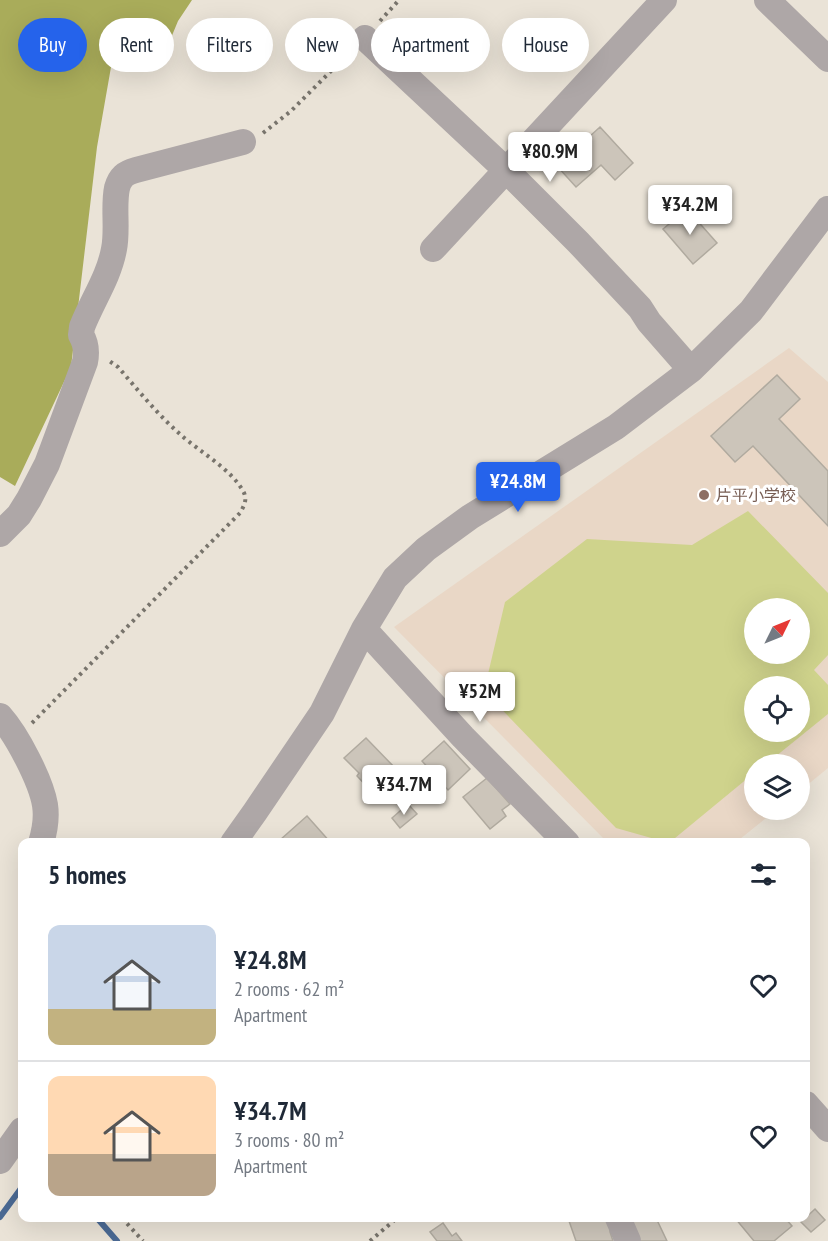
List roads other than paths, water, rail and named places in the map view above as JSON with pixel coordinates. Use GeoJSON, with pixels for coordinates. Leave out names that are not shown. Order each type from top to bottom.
{"type":"FeatureCollection","features":[{"type":"Feature","properties":{"kind":"street"},"geometry":{"type":"LineString","coordinates":[[433,249],[664,0]]}},
{"type":"Feature","properties":{"kind":"street"},"geometry":{"type":"LineString","coordinates":[[767,0],[828,59]]}},
{"type":"Feature","properties":{"kind":"street"},"geometry":{"type":"LineString","coordinates":[[365,38],[506,170],[578,242],[640,308],[649,322],[691,370]]}},
{"type":"Feature","properties":{"kind":"street"},"geometry":{"type":"LineString","coordinates":[[0,534],[19,514],[47,464],[85,362],[86,348],[81,335],[82,327],[104,282],[114,250],[116,191],[122,176],[135,170],[243,142]]}},
{"type":"Feature","properties":{"kind":"street"},"geometry":{"type":"LineString","coordinates":[[237,838],[322,713],[364,629],[395,578],[426,549],[470,517],[616,427],[691,370],[751,311],[828,209]]}},
{"type":"Feature","properties":{"kind":"street"},"geometry":{"type":"LineString","coordinates":[[364,629],[463,737],[562,838]]}},
{"type":"Feature","properties":{"kind":"street"},"geometry":{"type":"LineString","coordinates":[[0,716],[16,737],[44,798],[46,820],[42,838]]}},
{"type":"Feature","properties":{"kind":"street"},"geometry":{"type":"LineString","coordinates":[[810,1109],[828,1129]]}},
{"type":"Feature","properties":{"kind":"street"},"geometry":{"type":"LineString","coordinates":[[0,1161],[18,1136]]}},
{"type":"Feature","properties":{"kind":"street"},"geometry":{"type":"LineString","coordinates":[[620,1222],[628,1241]]}},
{"type":"Feature","properties":{"kind":"waterway"},"geometry":{"type":"LineString","coordinates":[[0,1217],[18,1192]]}},
{"type":"Feature","properties":{"kind":"waterway"},"geometry":{"type":"LineString","coordinates":[[100,1222],[117,1241]]}},
{"type":"Feature","properties":{"kind":"place","name":"片平小学校"},"geometry":{"type":"Point","coordinates":[704,495]}}]}
